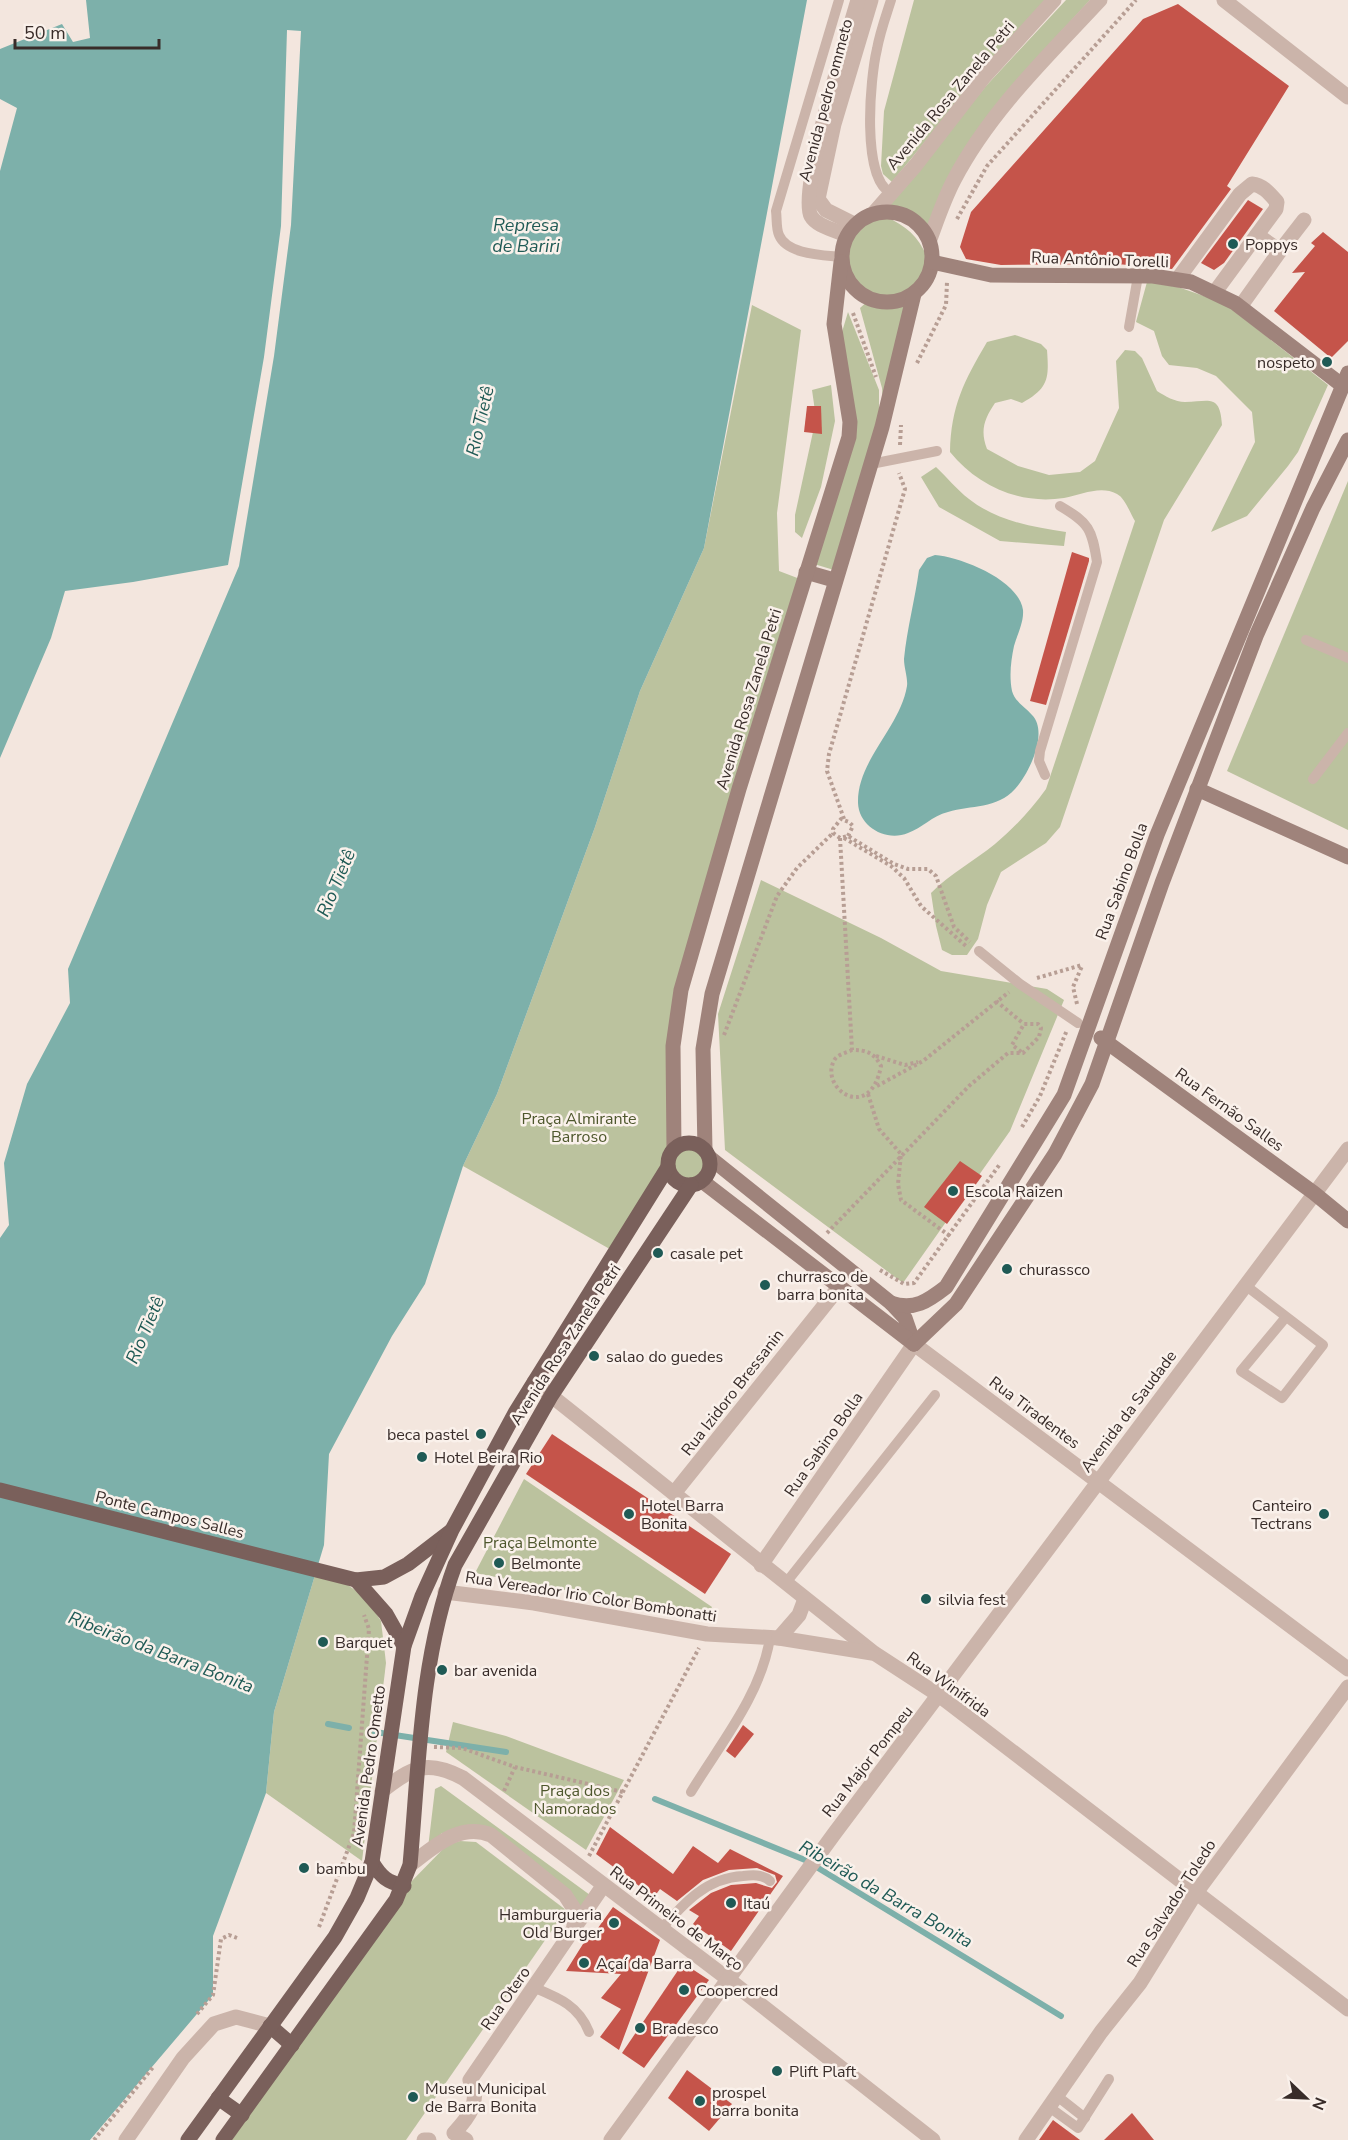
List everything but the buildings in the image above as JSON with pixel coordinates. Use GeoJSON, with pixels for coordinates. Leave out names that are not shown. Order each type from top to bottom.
{"type":"FeatureCollection","features":[{"type":"Feature","properties":{"kind":"main road"},"geometry":{"type":"LineString","coordinates":[[886,212],[900,214],[913,220],[930,239],[932,262],[928,277],[914,294],[900,301],[884,304],[868,300],[850,284],[841,259],[851,230],[873,214],[886,212]]}},
{"type":"Feature","properties":{"kind":"main road","name":"Avenida Rosa Zanela Petri"},"geometry":{"type":"LineString","coordinates":[[674,1149],[674,1022],[681,990],[739,789],[850,429],[834,324],[841,259]]}},
{"type":"Feature","properties":{"kind":"main road","name":"Rua Antônio Torelli"},"geometry":{"type":"LineString","coordinates":[[932,262],[991,275],[1138,276],[1177,280],[1215,292],[1240,307],[1346,385]]}},
{"type":"Feature","properties":{"kind":"main road"},"geometry":{"type":"LineString","coordinates":[[914,294],[871,464],[834,580],[705,1023],[702,1089],[707,1153],[708,1174],[697,1183],[678,1183],[668,1167],[668,1160],[674,1149],[680,1145],[693,1143],[707,1153],[825,1240],[905,1318],[914,1344]]}},
{"type":"Feature","properties":{"kind":"main road","name":"Rua Sabino Bolla"},"geometry":{"type":"LineString","coordinates":[[891,1303],[901,1306],[924,1304],[946,1287],[1064,1095],[1079,1024],[1346,385]]}},
{"type":"Feature","properties":{"kind":"main road","name":"Rua Sabino Bolla"},"geometry":{"type":"LineString","coordinates":[[914,1344],[956,1304],[1055,1154],[1092,1083],[1197,789],[1260,626],[1313,508],[1348,440]]}},
{"type":"Feature","properties":{"kind":"main road"},"geometry":{"type":"LineString","coordinates":[[807,572],[834,580]]}},
{"type":"Feature","properties":{"kind":"main road"},"geometry":{"type":"LineString","coordinates":[[1197,789],[1348,857]]}},
{"type":"Feature","properties":{"kind":"main road","name":"Rua Fernão Salles"},"geometry":{"type":"LineString","coordinates":[[1079,1024],[1107,1041],[1314,1193],[1348,1221]]}},
{"type":"Feature","properties":{"kind":"main road","name":"Avenida Rosa Zanela Petri"},"geometry":{"type":"LineString","coordinates":[[452,1530],[534,1382],[668,1167]]}},
{"type":"Feature","properties":{"kind":"main road","name":"Avenida Rosa Zanela Petri"},"geometry":{"type":"LineString","coordinates":[[445,1592],[466,1543],[551,1396],[697,1183]]}},
{"type":"Feature","properties":{"kind":"main road","name":"Rua Tiradentes"},"geometry":{"type":"LineString","coordinates":[[697,1183],[840,1286],[914,1344]]}},
{"type":"Feature","properties":{"kind":"main road","name":"Ponte Campos Salles"},"geometry":{"type":"LineString","coordinates":[[0,1490],[356,1580]]}},
{"type":"Feature","properties":{"kind":"main road"},"geometry":{"type":"LineString","coordinates":[[356,1580],[384,1577],[408,1564],[452,1530]]}},
{"type":"Feature","properties":{"kind":"main road","name":"Avenida Pedro Ometto"},"geometry":{"type":"LineString","coordinates":[[188,2140],[334,1937],[357,1898],[372,1862],[404,1646],[422,1596],[452,1530]]}},
{"type":"Feature","properties":{"kind":"main road"},"geometry":{"type":"LineString","coordinates":[[356,1580],[386,1614],[404,1646]]}},
{"type":"Feature","properties":{"kind":"main road"},"geometry":{"type":"LineString","coordinates":[[224,2140],[404,1886],[410,1865],[430,1660],[445,1592]]}},
{"type":"Feature","properties":{"kind":"main road"},"geometry":{"type":"LineString","coordinates":[[372,1862],[380,1876],[389,1882],[404,1886]]}},
{"type":"Feature","properties":{"kind":"main road"},"geometry":{"type":"LineString","coordinates":[[270,2026],[292,2045]]}},
{"type":"Feature","properties":{"kind":"main road"},"geometry":{"type":"LineString","coordinates":[[218,2098],[242,2115]]}},
{"type":"Feature","properties":{"kind":"street","name":"Avenida pedro ommeto"},"geometry":{"type":"LineString","coordinates":[[851,230],[818,224],[811,216],[808,197],[826,109],[858,0]]}},
{"type":"Feature","properties":{"kind":"street","name":"Avenida pedro ommeto"},"geometry":{"type":"LineString","coordinates":[[851,230],[826,210],[818,199],[834,124],[871,0]]}},
{"type":"Feature","properties":{"kind":"street","name":"Avenida Rosa Zanela Petri"},"geometry":{"type":"LineString","coordinates":[[873,214],[984,77],[1054,0]]}},
{"type":"Feature","properties":{"kind":"street"},"geometry":{"type":"LineString","coordinates":[[930,239],[953,181],[982,135],[1019,86],[1100,0]]}},
{"type":"Feature","properties":{"kind":"street"},"geometry":{"type":"LineString","coordinates":[[1224,0],[1346,91]]}},
{"type":"Feature","properties":{"kind":"street"},"geometry":{"type":"LineString","coordinates":[[1177,280],[1240,194],[1252,184],[1258,184],[1277,202],[1276,208],[1215,292]]}},
{"type":"Feature","properties":{"kind":"street"},"geometry":{"type":"LineString","coordinates":[[1240,307],[1304,220]]}},
{"type":"Feature","properties":{"kind":"street"},"geometry":{"type":"LineString","coordinates":[[1257,235],[1280,251]]}},
{"type":"Feature","properties":{"kind":"street","name":"Avenida da Saudade"},"geometry":{"type":"LineString","coordinates":[[940,1696],[1348,1149]]}},
{"type":"Feature","properties":{"kind":"street","name":"Rua Izidoro Bressanin"},"geometry":{"type":"LineString","coordinates":[[675,1492],[840,1286]]}},
{"type":"Feature","properties":{"kind":"street","name":"Rua Tiradentes"},"geometry":{"type":"LineString","coordinates":[[914,1344],[1348,1669]]}},
{"type":"Feature","properties":{"kind":"street","name":"Rua Sabino Bolla"},"geometry":{"type":"LineString","coordinates":[[760,1565],[914,1344]]}},
{"type":"Feature","properties":{"kind":"street","name":"Rua Winifrida"},"geometry":{"type":"LineString","coordinates":[[534,1382],[675,1492],[760,1565],[874,1653],[940,1696],[1195,1894],[1348,2009]]}},
{"type":"Feature","properties":{"kind":"street","name":"Rua Vereador Irio Color Bombonatti"},"geometry":{"type":"LineString","coordinates":[[445,1592],[534,1604],[706,1634],[774,1638],[874,1653]]}},
{"type":"Feature","properties":{"kind":"street"},"geometry":{"type":"LineString","coordinates":[[774,1638],[799,1615],[805,1599]]}},
{"type":"Feature","properties":{"kind":"street","name":"Rua Salvador Toledo"},"geometry":{"type":"LineString","coordinates":[[1026,2140],[1101,2032],[1140,1983],[1195,1894],[1348,1687]]}},
{"type":"Feature","properties":{"kind":"street","name":"Rua Major Pompeu"},"geometry":{"type":"LineString","coordinates":[[611,2140],[834,1834],[940,1696]]}},
{"type":"Feature","properties":{"kind":"street"},"geometry":{"type":"LineString","coordinates":[[382,1791],[405,1773],[418,1767]]}},
{"type":"Feature","properties":{"kind":"street","name":"Rua Primeiro de Março"},"geometry":{"type":"LineString","coordinates":[[418,1767],[440,1767],[449,1771],[498,1804],[603,1886],[729,1979],[933,2140]]}},
{"type":"Feature","properties":{"kind":"street"},"geometry":{"type":"LineString","coordinates":[[410,1865],[450,1837],[472,1830],[491,1834],[565,1895],[574,1909],[574,1927]]}},
{"type":"Feature","properties":{"kind":"street","name":"Rua Otero"},"geometry":{"type":"LineString","coordinates":[[454,2138],[469,2117],[475,2100],[474,2087],[470,2080],[603,1886]]}},
{"type":"Feature","properties":{"kind":"street"},"geometry":{"type":"LineString","coordinates":[[126,2140],[183,2058],[213,2024],[236,2017],[270,2026]]}},
{"type":"Feature","properties":{"kind":"street"},"geometry":{"type":"LineString","coordinates":[[424,2140],[429,2140]]}},
{"type":"Feature","properties":{"kind":"lane"},"geometry":{"type":"LineString","coordinates":[[839,0],[776,211],[779,235],[787,245],[841,259]]}},
{"type":"Feature","properties":{"kind":"lane"},"geometry":{"type":"LineString","coordinates":[[891,0],[876,51],[869,143],[875,176],[883,189],[891,193]]}},
{"type":"Feature","properties":{"kind":"lane"},"geometry":{"type":"LineString","coordinates":[[1129,327],[1138,276]]}},
{"type":"Feature","properties":{"kind":"lane"},"geometry":{"type":"LineString","coordinates":[[871,464],[937,451]]}},
{"type":"Feature","properties":{"kind":"lane"},"geometry":{"type":"LineString","coordinates":[[1045,775],[1039,761],[1040,751],[1097,562],[1094,537],[1088,525],[1060,506]]}},
{"type":"Feature","properties":{"kind":"lane"},"geometry":{"type":"LineString","coordinates":[[1306,640],[1348,658]]}},
{"type":"Feature","properties":{"kind":"lane"},"geometry":{"type":"LineString","coordinates":[[1313,779],[1348,733]]}},
{"type":"Feature","properties":{"kind":"lane"},"geometry":{"type":"LineString","coordinates":[[974,950],[1079,1024]]}},
{"type":"Feature","properties":{"kind":"lane"},"geometry":{"type":"LineString","coordinates":[[1245,1285],[1323,1345],[1282,1398],[1241,1371],[1286,1317]]}},
{"type":"Feature","properties":{"kind":"lane"},"geometry":{"type":"LineString","coordinates":[[785,1584],[935,1395]]}},
{"type":"Feature","properties":{"kind":"lane"},"geometry":{"type":"LineString","coordinates":[[691,1792],[747,1702],[774,1638]]}},
{"type":"Feature","properties":{"kind":"lane"},"geometry":{"type":"LineString","coordinates":[[661,1929],[683,1904],[709,1884],[725,1877],[751,1875],[761,1876],[770,1881]]}},
{"type":"Feature","properties":{"kind":"lane"},"geometry":{"type":"LineString","coordinates":[[535,1988],[570,2004],[578,2011],[589,2032]]}},
{"type":"Feature","properties":{"kind":"lane"},"geometry":{"type":"LineString","coordinates":[[1053,2102],[1085,2118],[1108,2079]]}},
{"type":"Feature","properties":{"kind":"path"},"geometry":{"type":"LineString","coordinates":[[956,221],[987,166],[1136,0]]}},
{"type":"Feature","properties":{"kind":"path"},"geometry":{"type":"LineString","coordinates":[[916,366],[946,305],[948,266]]}},
{"type":"Feature","properties":{"kind":"path"},"geometry":{"type":"LineString","coordinates":[[850,307],[877,380]]}},
{"type":"Feature","properties":{"kind":"path"},"geometry":{"type":"LineString","coordinates":[[852,1050],[844,837],[853,826],[844,819],[827,771],[829,754],[905,489],[893,460],[900,448],[902,415]]}},
{"type":"Feature","properties":{"kind":"path"},"geometry":{"type":"LineString","coordinates":[[720,1046],[777,896],[797,868],[833,833],[837,823],[844,819]]}},
{"type":"Feature","properties":{"kind":"path"},"geometry":{"type":"LineString","coordinates":[[833,833],[894,864],[908,869],[928,869],[936,876],[954,927],[974,950]]}},
{"type":"Feature","properties":{"kind":"path"},"geometry":{"type":"LineString","coordinates":[[844,837],[891,866],[904,878],[921,906],[974,950]]}},
{"type":"Feature","properties":{"kind":"path"},"geometry":{"type":"LineString","coordinates":[[923,1061],[905,1065],[863,1050],[852,1050],[835,1060],[835,1085],[844,1095],[858,1098],[868,1094],[876,1087],[923,1061],[1020,984],[1082,965],[1073,987],[1079,1024],[1019,1132]]}},
{"type":"Feature","properties":{"kind":"path"},"geometry":{"type":"LineString","coordinates":[[996,1001],[1024,1024],[1038,1024],[1041,1028],[1039,1037],[1023,1053],[1008,1053]]}},
{"type":"Feature","properties":{"kind":"path"},"geometry":{"type":"LineString","coordinates":[[825,1240],[901,1154],[969,1086],[1008,1053],[1024,1024]]}},
{"type":"Feature","properties":{"kind":"path"},"geometry":{"type":"LineString","coordinates":[[1012,1045],[1023,1053]]}},
{"type":"Feature","properties":{"kind":"path"},"geometry":{"type":"LineString","coordinates":[[875,1055],[881,1066],[876,1087]]}},
{"type":"Feature","properties":{"kind":"path"},"geometry":{"type":"LineString","coordinates":[[868,1094],[879,1129],[901,1154],[898,1184],[901,1200],[950,1236]]}},
{"type":"Feature","properties":{"kind":"path"},"geometry":{"type":"LineString","coordinates":[[871,1264],[904,1284],[914,1283],[950,1236],[1002,1160]]}},
{"type":"Feature","properties":{"kind":"path"},"geometry":{"type":"LineString","coordinates":[[318,1931],[354,1833],[369,1629],[363,1610]]}},
{"type":"Feature","properties":{"kind":"path"},"geometry":{"type":"LineString","coordinates":[[582,1869],[706,1634]]}},
{"type":"Feature","properties":{"kind":"path"},"geometry":{"type":"LineString","coordinates":[[421,1745],[462,1748],[515,1767],[623,1792]]}},
{"type":"Feature","properties":{"kind":"path"},"geometry":{"type":"LineString","coordinates":[[498,1804],[515,1767]]}},
{"type":"Feature","properties":{"kind":"path"},"geometry":{"type":"LineString","coordinates":[[213,1995],[221,1939],[229,1935],[237,1938]]}},
{"type":"Feature","properties":{"kind":"green space"},"geometry":{"type":"Polygon","coordinates":[[[914,0],[1047,0],[892,182],[883,174],[881,166],[884,111],[914,0]]]}},
{"type":"Feature","properties":{"kind":"green space"},"geometry":{"type":"Polygon","coordinates":[[[1066,0],[1090,0],[1045,49],[929,227],[911,212],[888,206],[986,86],[1066,0]]]}},
{"type":"Feature","properties":{"kind":"green space"},"geometry":{"type":"Polygon","coordinates":[[[886,217],[900,224],[912,234],[921,245],[928,260],[919,279],[909,290],[880,298],[868,293],[850,272],[847,244],[852,231],[863,222],[886,217]]]}},
{"type":"Feature","properties":{"kind":"green space"},"geometry":{"type":"Polygon","coordinates":[[[1147,282],[1178,287],[1224,303],[1328,385],[1298,452],[1288,466],[1247,516],[1211,532],[1255,442],[1252,412],[1216,376],[1197,368],[1169,365],[1162,356],[1154,331],[1136,322],[1147,282]]]}},
{"type":"Feature","properties":{"kind":"green space"},"geometry":{"type":"Polygon","coordinates":[[[869,300],[908,305],[883,406],[882,388],[860,308],[869,300]]]}},
{"type":"Feature","properties":{"kind":"green space","name":"Praça Almirante Barroso"},"geometry":{"type":"Polygon","coordinates":[[[752,305],[801,330],[777,513],[779,571],[800,579],[668,1054],[667,1158],[658,1179],[615,1252],[463,1166],[497,1094],[595,827],[640,691],[704,548],[752,305]]]}},
{"type":"Feature","properties":{"kind":"green space"},"geometry":{"type":"Polygon","coordinates":[[[848,312],[879,390],[879,419],[834,570],[814,564],[851,449],[842,332],[848,312]]]}},
{"type":"Feature","properties":{"kind":"green space"},"geometry":{"type":"Polygon","coordinates":[[[1015,335],[1041,344],[1047,350],[1047,375],[1038,392],[1022,403],[1011,399],[995,403],[988,414],[984,431],[987,449],[1018,466],[1049,475],[1080,472],[1095,461],[1119,408],[1116,361],[1125,350],[1135,351],[1142,358],[1160,393],[1181,402],[1207,401],[1216,404],[1222,425],[1164,520],[1060,827],[1046,843],[1001,872],[987,905],[978,939],[967,955],[952,955],[942,950],[931,893],[946,879],[1002,838],[1046,789],[1135,521],[1122,499],[1111,491],[1091,491],[1064,498],[1031,499],[1001,490],[973,475],[950,452],[956,407],[965,382],[979,356],[987,342],[1015,335]]]}},
{"type":"Feature","properties":{"kind":"green space"},"geometry":{"type":"Polygon","coordinates":[[[831,385],[835,421],[821,487],[802,538],[795,532],[795,515],[816,418],[812,390],[831,385]]]}},
{"type":"Feature","properties":{"kind":"green space"},"geometry":{"type":"Polygon","coordinates":[[[936,467],[965,495],[991,513],[1028,525],[1066,532],[1064,546],[1000,541],[939,507],[921,477],[936,467]]]}},
{"type":"Feature","properties":{"kind":"green space"},"geometry":{"type":"Polygon","coordinates":[[[1348,481],[1348,830],[1227,771],[1348,481]]]}},
{"type":"Feature","properties":{"kind":"green space"},"geometry":{"type":"Polygon","coordinates":[[[761,880],[881,938],[941,971],[1047,989],[1064,1000],[1010,1131],[903,1283],[725,1150],[718,1014],[761,880]]]}},
{"type":"Feature","properties":{"kind":"green space"},"geometry":{"type":"Polygon","coordinates":[[[688,1147],[701,1152],[706,1165],[701,1178],[688,1183],[675,1178],[670,1165],[675,1152],[688,1147]]]}},
{"type":"Feature","properties":{"kind":"green space","name":"Praça Belmonte"},"geometry":{"type":"Polygon","coordinates":[[[524,1479],[712,1607],[707,1617],[475,1573],[524,1479]]]}},
{"type":"Feature","properties":{"kind":"green space"},"geometry":{"type":"Polygon","coordinates":[[[315,1575],[345,1583],[366,1598],[381,1621],[386,1663],[362,1861],[266,1793],[274,1712],[315,1575]]]}},
{"type":"Feature","properties":{"kind":"green space","name":"Praça dos Namorados"},"geometry":{"type":"Polygon","coordinates":[[[453,1722],[506,1736],[624,1780],[586,1850],[446,1752],[453,1722]]]}},
{"type":"Feature","properties":{"kind":"green space"},"geometry":{"type":"Polygon","coordinates":[[[441,1786],[590,1895],[578,1913],[490,1830],[442,1833],[428,1848],[435,1789],[441,1786]]]}},
{"type":"Feature","properties":{"kind":"green space"},"geometry":{"type":"Polygon","coordinates":[[[460,1841],[476,1842],[566,1910],[406,2140],[232,2140],[402,1891],[447,1845],[460,1841]]]}},
{"type":"Feature","properties":{"kind":"water","name":"Represa de Bariri"},"geometry":{"type":"Polygon","coordinates":[[[86,0],[807,0],[704,548],[640,691],[595,827],[497,1094],[463,1166],[425,1284],[392,1336],[329,1454],[324,1545],[274,1712],[266,1793],[213,1936],[213,1995],[90,2140],[0,2140],[0,1238],[9,1225],[4,1163],[27,1084],[70,1003],[68,969],[239,566],[274,356],[291,225],[301,31],[287,30],[281,226],[264,357],[228,565],[133,582],[65,591],[51,638],[0,758],[0,171],[17,108],[0,99],[0,49],[62,24],[73,42],[90,38],[86,0]]]}},
{"type":"Feature","properties":{"kind":"water"},"geometry":{"type":"Polygon","coordinates":[[[935,555],[959,560],[987,572],[1011,589],[1019,599],[1023,615],[1012,657],[1011,685],[1015,698],[1037,722],[1038,742],[1026,774],[1015,789],[1000,800],[942,814],[908,833],[883,834],[863,819],[858,803],[860,787],[871,758],[903,701],[907,686],[905,648],[919,570],[927,558],[935,555]]]}},
{"type":"Feature","properties":{"kind":"waterway","name":"Ribeirão da Barra Bonita"},"geometry":{"type":"LineString","coordinates":[[328,1724],[349,1728]]}},
{"type":"Feature","properties":{"kind":"waterway","name":"Ribeirão da Barra Bonita"},"geometry":{"type":"LineString","coordinates":[[375,1732],[506,1752]]}},
{"type":"Feature","properties":{"kind":"waterway","name":"Ribeirão da Barra Bonita"},"geometry":{"type":"LineString","coordinates":[[655,1799],[805,1860],[1061,2016]]}},
{"type":"Feature","properties":{"kind":"place","name":"Poppys"},"geometry":{"type":"Point","coordinates":[1233,244]}},
{"type":"Feature","properties":{"kind":"place","name":"nospeto"},"geometry":{"type":"Point","coordinates":[1327,362]}},
{"type":"Feature","properties":{"kind":"place","name":"Escola Raizen"},"geometry":{"type":"Point","coordinates":[953,1191]}},
{"type":"Feature","properties":{"kind":"place","name":"casale pet"},"geometry":{"type":"Point","coordinates":[658,1253]}},
{"type":"Feature","properties":{"kind":"place","name":"churassco"},"geometry":{"type":"Point","coordinates":[1007,1269]}},
{"type":"Feature","properties":{"kind":"place","name":"churrasco de barra bonita"},"geometry":{"type":"Point","coordinates":[765,1285]}},
{"type":"Feature","properties":{"kind":"place","name":"salao do guedes"},"geometry":{"type":"Point","coordinates":[594,1356]}},
{"type":"Feature","properties":{"kind":"place","name":"beca pastel"},"geometry":{"type":"Point","coordinates":[481,1434]}},
{"type":"Feature","properties":{"kind":"place","name":"Hotel Beira Rio"},"geometry":{"type":"Point","coordinates":[422,1457]}},
{"type":"Feature","properties":{"kind":"place","name":"Hotel Barra Bonita"},"geometry":{"type":"Point","coordinates":[629,1514]}},
{"type":"Feature","properties":{"kind":"place","name":"Canteiro Tectrans"},"geometry":{"type":"Point","coordinates":[1324,1514]}},
{"type":"Feature","properties":{"kind":"place","name":"Belmonte"},"geometry":{"type":"Point","coordinates":[499,1563]}},
{"type":"Feature","properties":{"kind":"place","name":"silvia fest"},"geometry":{"type":"Point","coordinates":[926,1599]}},
{"type":"Feature","properties":{"kind":"place","name":"Barquet"},"geometry":{"type":"Point","coordinates":[323,1642]}},
{"type":"Feature","properties":{"kind":"place","name":"bar avenida"},"geometry":{"type":"Point","coordinates":[442,1670]}},
{"type":"Feature","properties":{"kind":"place","name":"bambu"},"geometry":{"type":"Point","coordinates":[304,1868]}},
{"type":"Feature","properties":{"kind":"place","name":"Itaú"},"geometry":{"type":"Point","coordinates":[731,1903]}},
{"type":"Feature","properties":{"kind":"place","name":"Hamburgueria Old Burger"},"geometry":{"type":"Point","coordinates":[614,1923]}},
{"type":"Feature","properties":{"kind":"place","name":"Açaí da Barra"},"geometry":{"type":"Point","coordinates":[584,1963]}},
{"type":"Feature","properties":{"kind":"place","name":"Coopercred"},"geometry":{"type":"Point","coordinates":[684,1990]}},
{"type":"Feature","properties":{"kind":"place","name":"Bradesco"},"geometry":{"type":"Point","coordinates":[640,2028]}},
{"type":"Feature","properties":{"kind":"place","name":"Plift Plaft"},"geometry":{"type":"Point","coordinates":[777,2071]}},
{"type":"Feature","properties":{"kind":"place","name":"Museu Municipal de Barra Bonita"},"geometry":{"type":"Point","coordinates":[413,2097]}},
{"type":"Feature","properties":{"kind":"place","name":"prospel barra bonita"},"geometry":{"type":"Point","coordinates":[700,2101]}},
{"type":"Feature","properties":{"kind":"water label","name":"Rio Tietê"},"geometry":{"type":"Point","coordinates":[480,421]}},
{"type":"Feature","properties":{"kind":"water label","name":"Rio Tietê"},"geometry":{"type":"Point","coordinates":[336,883]}},
{"type":"Feature","properties":{"kind":"water label","name":"Rio Tietê"},"geometry":{"type":"Point","coordinates":[145,1330]}}]}
